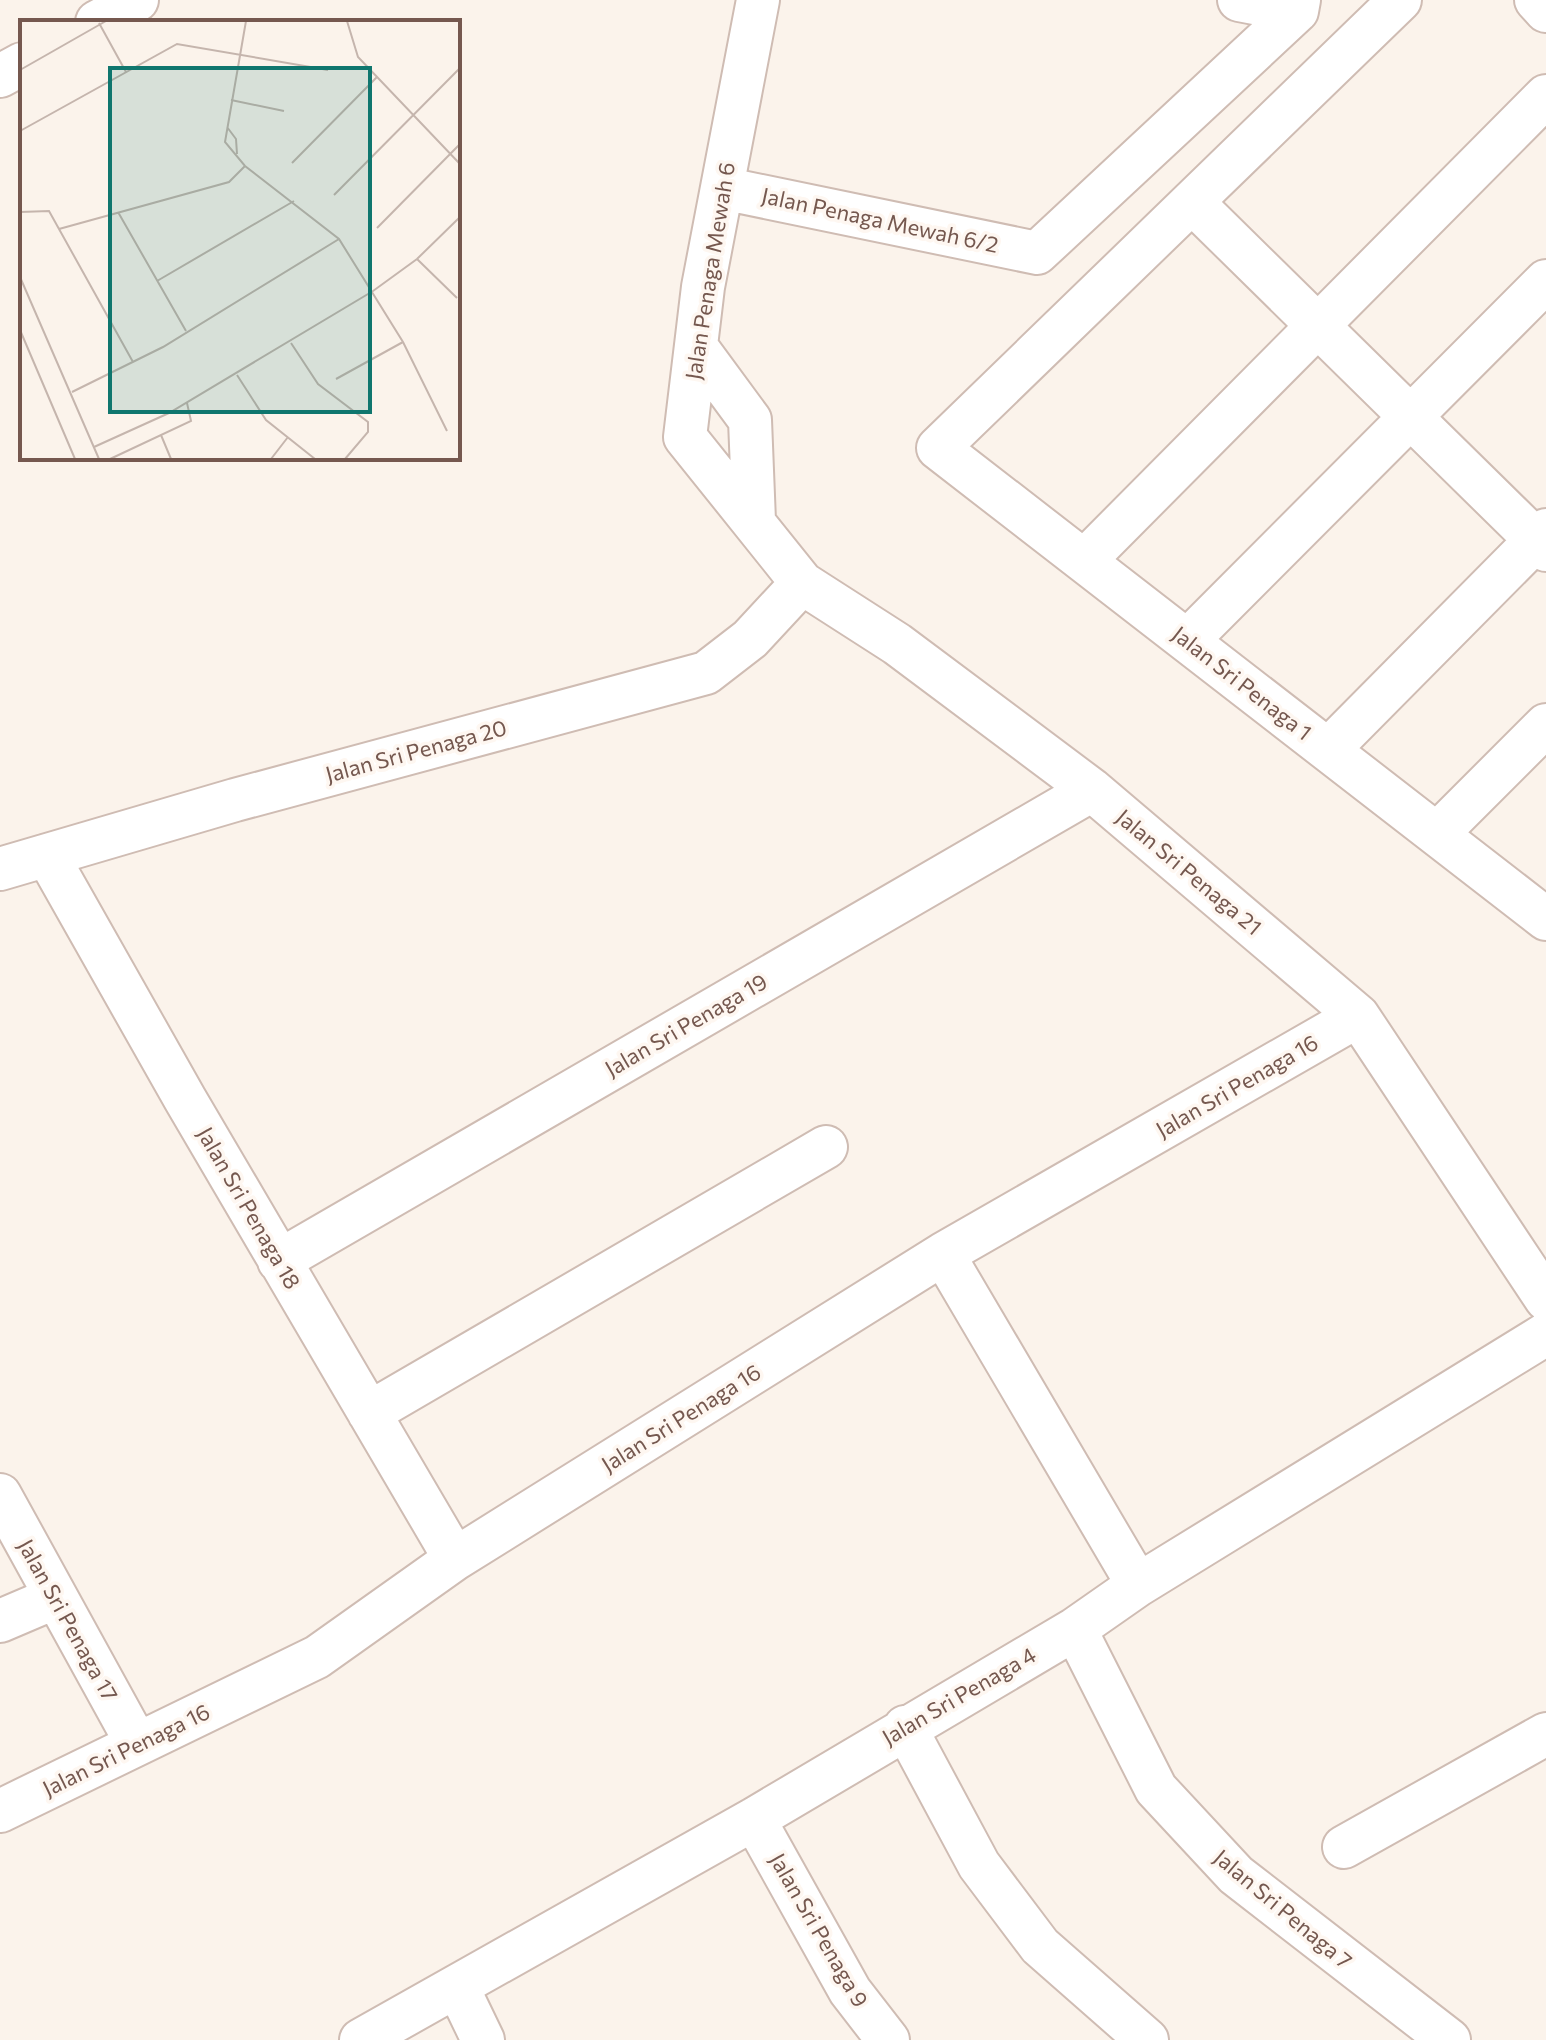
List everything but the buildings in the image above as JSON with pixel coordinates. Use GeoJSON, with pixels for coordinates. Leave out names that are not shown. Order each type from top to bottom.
{"type":"FeatureCollection","features":[{"type":"Feature","properties":{"kind":"street"},"geometry":{"type":"LineString","coordinates":[[86,0],[97,20]]}},
{"type":"Feature","properties":{"kind":"street"},"geometry":{"type":"LineString","coordinates":[[102,20],[137,0]]}},
{"type":"Feature","properties":{"kind":"street","name":"Jalan Penaga Mewah 6"},"geometry":{"type":"LineString","coordinates":[[754,521],[685,437],[703,287],[758,0]]}},
{"type":"Feature","properties":{"kind":"street"},"geometry":{"type":"LineString","coordinates":[[1239,0],[1298,5]]}},
{"type":"Feature","properties":{"kind":"street"},"geometry":{"type":"LineString","coordinates":[[1328,750],[1543,540],[1411,417],[1192,202],[1400,0]]}},
{"type":"Feature","properties":{"kind":"street"},"geometry":{"type":"LineString","coordinates":[[1536,0],[1546,11]]}},
{"type":"Feature","properties":{"kind":"street","name":"Jalan Penaga Mewah 6/2"},"geometry":{"type":"LineString","coordinates":[[722,188],[1037,253],[1298,5]]}},
{"type":"Feature","properties":{"kind":"street"},"geometry":{"type":"LineString","coordinates":[[0,76],[20,65]]}},
{"type":"Feature","properties":{"kind":"street"},"geometry":{"type":"LineString","coordinates":[[1084,561],[1546,96]]}},
{"type":"Feature","properties":{"kind":"street","name":"Jalan Sri Penaga 1"},"geometry":{"type":"LineString","coordinates":[[1192,202],[938,448],[1546,919]]}},
{"type":"Feature","properties":{"kind":"street"},"geometry":{"type":"LineString","coordinates":[[1187,641],[1546,281]]}},
{"type":"Feature","properties":{"kind":"street"},"geometry":{"type":"LineString","coordinates":[[697,348],[750,420],[754,521]]}},
{"type":"Feature","properties":{"kind":"street","name":"Jalan Sri Penaga 21"},"geometry":{"type":"LineString","coordinates":[[754,521],[802,583],[897,644],[1092,790],[1358,1016],[1546,1299]]}},
{"type":"Feature","properties":{"kind":"street","name":"Jalan Sri Penaga 20"},"geometry":{"type":"LineString","coordinates":[[0,869],[235,800],[706,673],[750,639],[802,583]]}},
{"type":"Feature","properties":{"kind":"street"},"geometry":{"type":"LineString","coordinates":[[1437,834],[1546,725]]}},
{"type":"Feature","properties":{"kind":"street","name":"Jalan Sri Penaga 19"},"geometry":{"type":"LineString","coordinates":[[279,1261],[1092,790]]}},
{"type":"Feature","properties":{"kind":"street","name":"Jalan Sri Penaga 18"},"geometry":{"type":"LineString","coordinates":[[47,855],[279,1261],[455,1559]]}},
{"type":"Feature","properties":{"kind":"street","name":"Jalan Sri Penaga 16"},"geometry":{"type":"LineString","coordinates":[[0,1811],[317,1657],[455,1559],[943,1254],[1358,1016]]}},
{"type":"Feature","properties":{"kind":"street"},"geometry":{"type":"LineString","coordinates":[[369,1413],[826,1147]]}},
{"type":"Feature","properties":{"kind":"street"},"geometry":{"type":"LineString","coordinates":[[943,1254],[1138,1585]]}},
{"type":"Feature","properties":{"kind":"street","name":"Jalan Sri Penaga 4"},"geometry":{"type":"LineString","coordinates":[[361,2040],[754,1819],[1075,1629],[1138,1585],[1546,1334]]}},
{"type":"Feature","properties":{"kind":"street","name":"Jalan Sri Penaga 17"},"geometry":{"type":"LineString","coordinates":[[0,1495],[137,1744]]}},
{"type":"Feature","properties":{"kind":"street"},"geometry":{"type":"LineString","coordinates":[[0,1621],[54,1598]]}},
{"type":"Feature","properties":{"kind":"street","name":"Jalan Sri Penaga 7"},"geometry":{"type":"LineString","coordinates":[[1075,1629],[1156,1789],[1236,1875],[1333,1954],[1449,2040]]}},
{"type":"Feature","properties":{"kind":"street"},"geometry":{"type":"LineString","coordinates":[[905,1727],[979,1865],[1040,1946],[1147,2040]]}},
{"type":"Feature","properties":{"kind":"street"},"geometry":{"type":"LineString","coordinates":[[1344,1847],[1546,1734]]}},
{"type":"Feature","properties":{"kind":"street","name":"Jalan Sri Penaga 9"},"geometry":{"type":"LineString","coordinates":[[754,1819],[850,1991],[888,2040]]}},
{"type":"Feature","properties":{"kind":"street"},"geometry":{"type":"LineString","coordinates":[[457,1986],[483,2040]]}}]}
